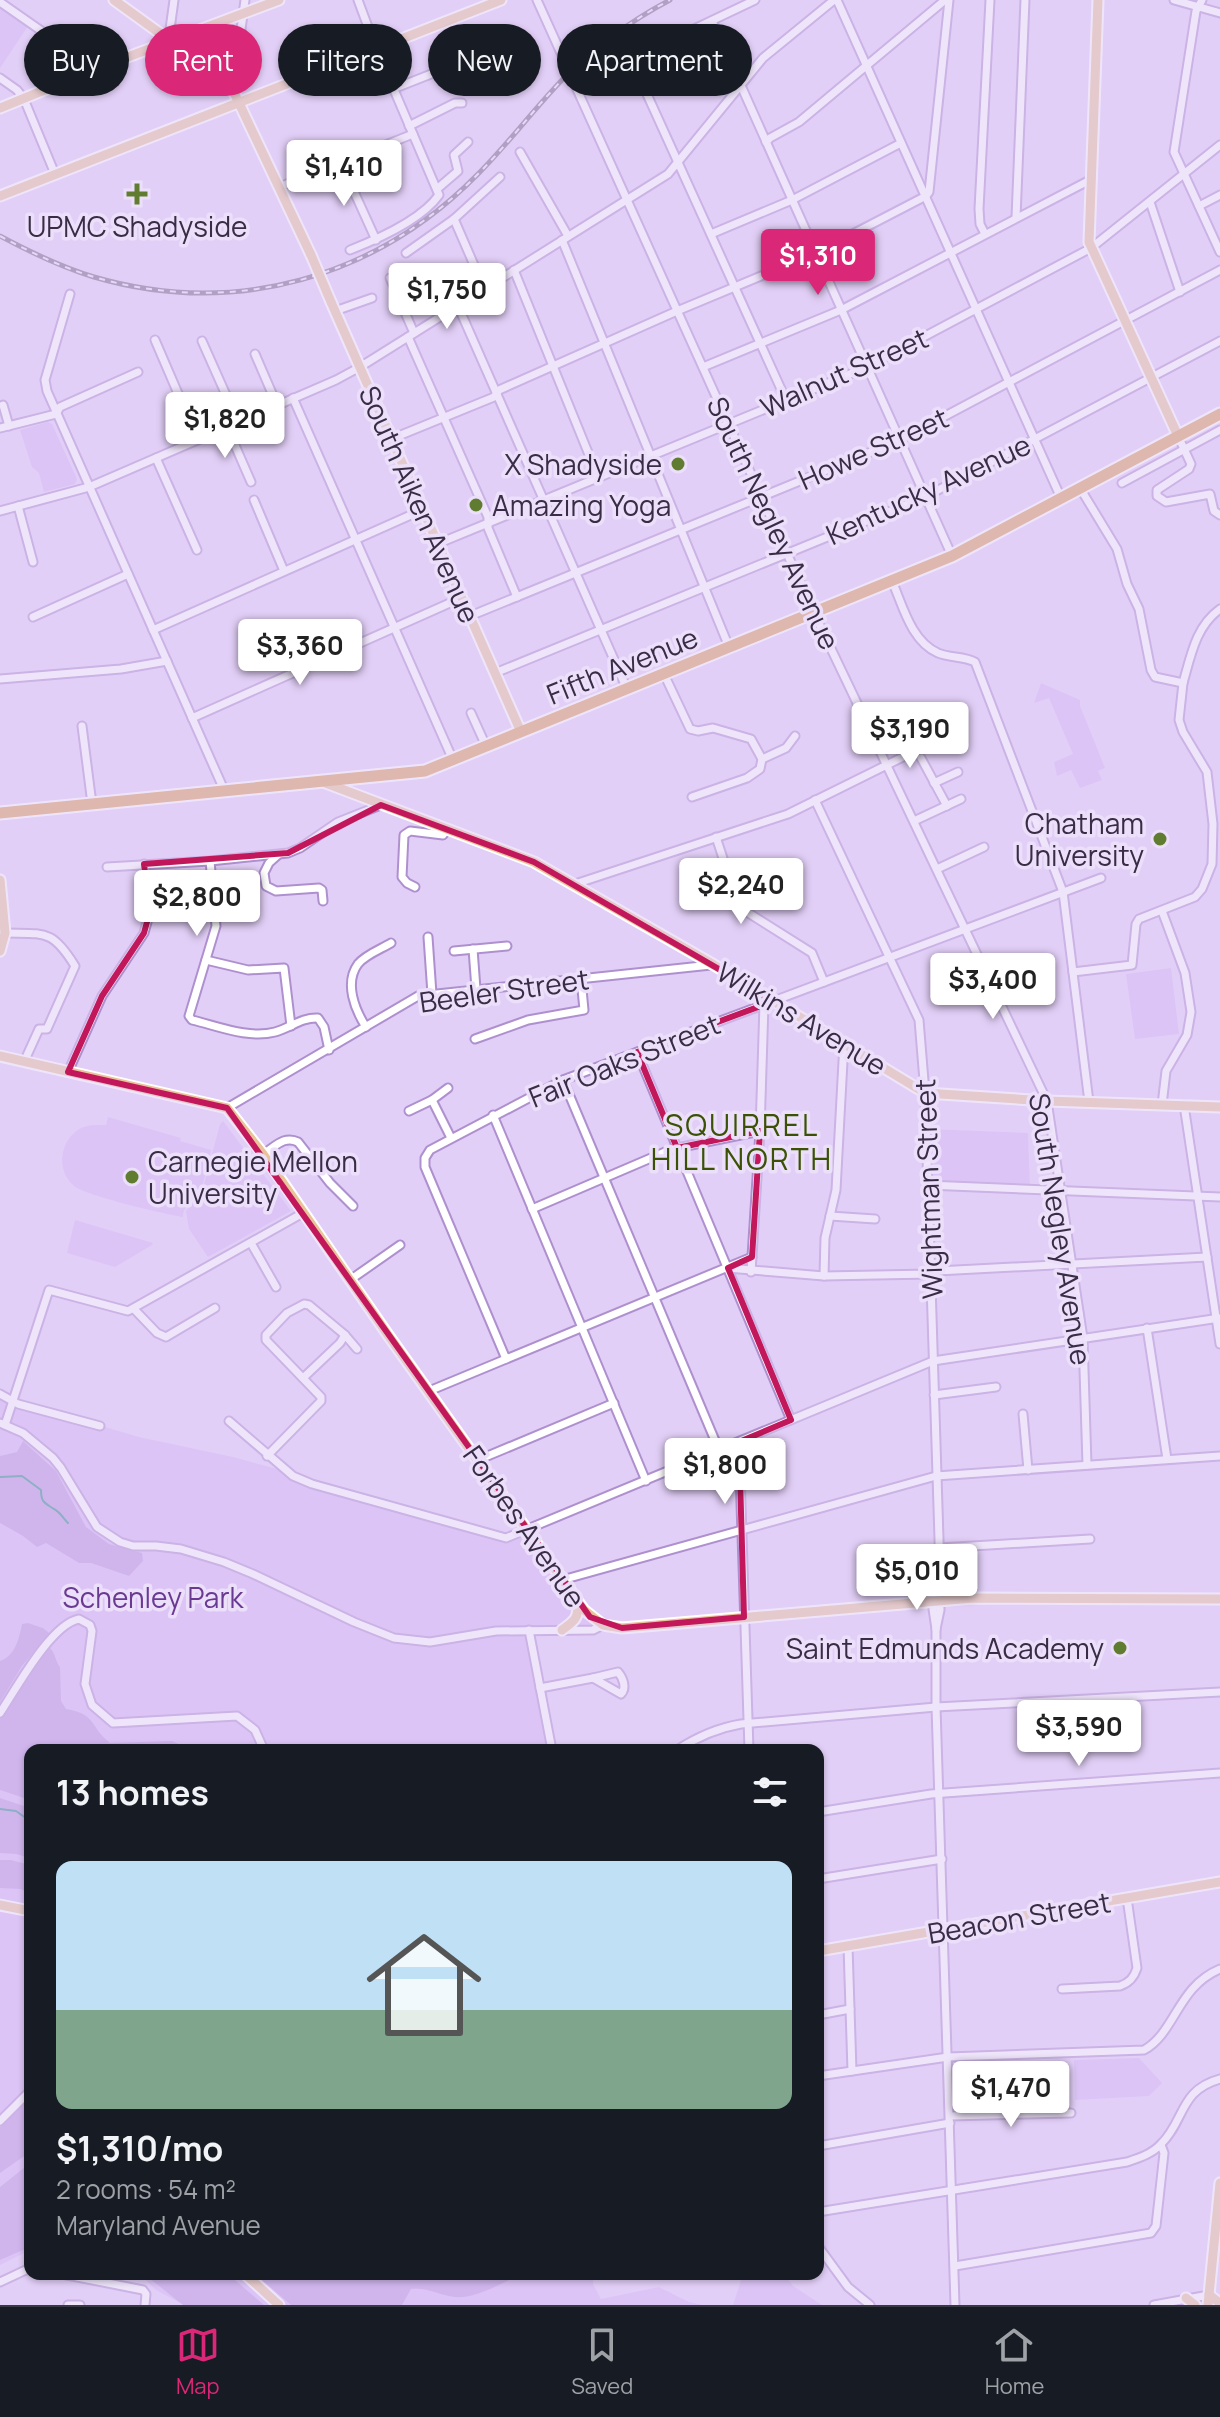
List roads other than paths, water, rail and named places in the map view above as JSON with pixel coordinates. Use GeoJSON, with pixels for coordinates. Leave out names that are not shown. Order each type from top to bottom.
{"type":"FeatureCollection","features":[{"type":"Feature","properties":{"kind":"highway","name":"Fifth Avenue"},"geometry":{"type":"LineString","coordinates":[[0,813],[422,772],[952,556],[1220,414]]}},
{"type":"Feature","properties":{"kind":"main road"},"geometry":{"type":"LineString","coordinates":[[114,0],[147,24]]}},
{"type":"Feature","properties":{"kind":"main road"},"geometry":{"type":"LineString","coordinates":[[218,24],[279,0]]}},
{"type":"Feature","properties":{"kind":"main road"},"geometry":{"type":"LineString","coordinates":[[412,34],[501,0]]}},
{"type":"Feature","properties":{"kind":"main road"},"geometry":{"type":"LineString","coordinates":[[1097,0],[1089,242],[1178,436]]}},
{"type":"Feature","properties":{"kind":"main road"},"geometry":{"type":"LineString","coordinates":[[0,196],[278,87]]}},
{"type":"Feature","properties":{"kind":"main road"},"geometry":{"type":"LineString","coordinates":[[0,108],[31,96]]}},
{"type":"Feature","properties":{"kind":"main road","name":"South Aiken Avenue"},"geometry":{"type":"LineString","coordinates":[[237,96],[311,255],[521,732]]}},
{"type":"Feature","properties":{"kind":"main road","name":"Wilkins Avenue"},"geometry":{"type":"LineString","coordinates":[[323,782],[533,861],[714,965],[769,1002],[925,1093],[1220,1107]]}},
{"type":"Feature","properties":{"kind":"main road"},"geometry":{"type":"LineString","coordinates":[[0,880],[5,933],[0,951]]}},
{"type":"Feature","properties":{"kind":"main road"},"geometry":{"type":"LineString","coordinates":[[0,1056],[227,1108]]}},
{"type":"Feature","properties":{"kind":"main road","name":"Forbes Avenue"},"geometry":{"type":"LineString","coordinates":[[227,1108],[263,1154],[576,1600],[590,1617],[603,1625],[622,1628],[973,1598],[1220,1599]]}},
{"type":"Feature","properties":{"kind":"main road"},"geometry":{"type":"LineString","coordinates":[[562,1630],[577,1617],[576,1600]]}},
{"type":"Feature","properties":{"kind":"main road","name":"Beacon Street"},"geometry":{"type":"LineString","coordinates":[[824,1950],[1220,1882]]}},
{"type":"Feature","properties":{"kind":"main road"},"geometry":{"type":"LineString","coordinates":[[0,1905],[24,1910]]}},
{"type":"Feature","properties":{"kind":"main road"},"geometry":{"type":"LineString","coordinates":[[1214,2300],[1220,2183]]}},
{"type":"Feature","properties":{"kind":"main road"},"geometry":{"type":"LineString","coordinates":[[252,2280],[279,2305]]}},
{"type":"Feature","properties":{"kind":"street"},"geometry":{"type":"LineString","coordinates":[[171,24],[174,0]]}},
{"type":"Feature","properties":{"kind":"street"},"geometry":{"type":"LineString","coordinates":[[242,24],[245,0]]}},
{"type":"Feature","properties":{"kind":"street"},"geometry":{"type":"LineString","coordinates":[[358,0],[368,24]]}},
{"type":"Feature","properties":{"kind":"street","name":"South Negley Avenue"},"geometry":{"type":"LineString","coordinates":[[537,0],[814,613],[1047,1101],[1083,1338],[1087,1465]]}},
{"type":"Feature","properties":{"kind":"street"},"geometry":{"type":"LineString","coordinates":[[755,0],[631,59],[786,400]]}},
{"type":"Feature","properties":{"kind":"street"},"geometry":{"type":"LineString","coordinates":[[752,70],[835,0],[1061,498]]}},
{"type":"Feature","properties":{"kind":"street"},"geometry":{"type":"LineString","coordinates":[[766,142],[799,122],[947,0]]}},
{"type":"Feature","properties":{"kind":"street"},"geometry":{"type":"LineString","coordinates":[[391,439],[494,397],[499,390],[552,365],[816,253],[926,196],[929,192],[947,0]]}},
{"type":"Feature","properties":{"kind":"street"},"geometry":{"type":"LineString","coordinates":[[985,234],[980,224],[979,209],[990,0]]}},
{"type":"Feature","properties":{"kind":"street"},"geometry":{"type":"LineString","coordinates":[[1016,217],[1025,0]]}},
{"type":"Feature","properties":{"kind":"street"},"geometry":{"type":"LineString","coordinates":[[1174,0],[1201,4],[1220,13]]}},
{"type":"Feature","properties":{"kind":"street"},"geometry":{"type":"LineString","coordinates":[[0,2],[32,24]]}},
{"type":"Feature","properties":{"kind":"street"},"geometry":{"type":"LineString","coordinates":[[1201,4],[1196,11],[1174,152],[1220,252]]}},
{"type":"Feature","properties":{"kind":"street"},"geometry":{"type":"LineString","coordinates":[[0,78],[24,99],[55,174]]}},
{"type":"Feature","properties":{"kind":"street"},"geometry":{"type":"LineString","coordinates":[[396,96],[438,192]]}},
{"type":"Feature","properties":{"kind":"street"},"geometry":{"type":"LineString","coordinates":[[0,511],[89,487],[345,376],[668,174],[730,96]]}},
{"type":"Feature","properties":{"kind":"street"},"geometry":{"type":"LineString","coordinates":[[745,96],[952,556]]}},
{"type":"Feature","properties":{"kind":"street"},"geometry":{"type":"LineString","coordinates":[[279,187],[341,163],[411,130],[455,103],[462,103]]}},
{"type":"Feature","properties":{"kind":"street"},"geometry":{"type":"LineString","coordinates":[[350,250],[376,240],[412,218],[458,171],[454,155],[468,142]]}},
{"type":"Feature","properties":{"kind":"street"},"geometry":{"type":"LineString","coordinates":[[711,234],[792,200],[901,143]]}},
{"type":"Feature","properties":{"kind":"street","name":"Walnut Street"},"geometry":{"type":"LineString","coordinates":[[437,544],[867,367],[1091,248],[1220,145]]}},
{"type":"Feature","properties":{"kind":"street"},"geometry":{"type":"LineString","coordinates":[[520,152],[565,238],[604,343],[729,647]]}},
{"type":"Feature","properties":{"kind":"street"},"geometry":{"type":"LineString","coordinates":[[341,163],[376,240]]}},
{"type":"Feature","properties":{"kind":"street"},"geometry":{"type":"LineString","coordinates":[[406,253],[454,219],[500,177]]}},
{"type":"Feature","properties":{"kind":"street"},"geometry":{"type":"LineString","coordinates":[[703,367],[841,310],[1090,180]]}},
{"type":"Feature","properties":{"kind":"street"},"geometry":{"type":"LineString","coordinates":[[1199,206],[1220,195]]}},
{"type":"Feature","properties":{"kind":"street"},"geometry":{"type":"LineString","coordinates":[[1150,202],[1180,292]]}},
{"type":"Feature","properties":{"kind":"street"},"geometry":{"type":"LineString","coordinates":[[454,219],[484,288]]}},
{"type":"Feature","properties":{"kind":"street"},"geometry":{"type":"LineString","coordinates":[[514,270],[598,477]]}},
{"type":"Feature","properties":{"kind":"street","name":"Howe Street"},"geometry":{"type":"LineString","coordinates":[[470,616],[900,440],[1220,270]]}},
{"type":"Feature","properties":{"kind":"street"},"geometry":{"type":"LineString","coordinates":[[390,278],[444,417],[488,517],[488,528],[517,597]]}},
{"type":"Feature","properties":{"kind":"street"},"geometry":{"type":"LineString","coordinates":[[70,294],[45,380],[47,391],[225,792]]}},
{"type":"Feature","properties":{"kind":"street"},"geometry":{"type":"LineString","coordinates":[[333,307],[372,298]]}},
{"type":"Feature","properties":{"kind":"street"},"geometry":{"type":"LineString","coordinates":[[458,306],[627,689]]}},
{"type":"Feature","properties":{"kind":"street"},"geometry":{"type":"LineString","coordinates":[[155,340],[198,440]]}},
{"type":"Feature","properties":{"kind":"street"},"geometry":{"type":"LineString","coordinates":[[202,341],[238,422]]}},
{"type":"Feature","properties":{"kind":"street","name":"Kentucky Avenue"},"geometry":{"type":"LineString","coordinates":[[495,673],[925,497],[1220,341]]}},
{"type":"Feature","properties":{"kind":"street"},"geometry":{"type":"LineString","coordinates":[[255,354],[277,405]]}},
{"type":"Feature","properties":{"kind":"street"},"geometry":{"type":"LineString","coordinates":[[3,405],[4,427],[56,414],[60,407],[138,372]]}},
{"type":"Feature","properties":{"kind":"street"},"geometry":{"type":"LineString","coordinates":[[293,398],[453,760]]}},
{"type":"Feature","properties":{"kind":"street"},"geometry":{"type":"LineString","coordinates":[[227,427],[251,482]]}},
{"type":"Feature","properties":{"kind":"street"},"geometry":{"type":"LineString","coordinates":[[1122,483],[1220,430]]}},
{"type":"Feature","properties":{"kind":"street"},"geometry":{"type":"LineString","coordinates":[[1178,436],[1190,461],[1189,469],[1162,485],[1157,490],[1157,496],[1166,502],[1210,494],[1214,511],[1220,515]]}},
{"type":"Feature","properties":{"kind":"street"},"geometry":{"type":"LineString","coordinates":[[156,458],[197,550]]}},
{"type":"Feature","properties":{"kind":"street"},"geometry":{"type":"LineString","coordinates":[[1080,488],[1117,549],[1127,584],[1139,609],[1151,670],[1155,677],[1183,683]]}},
{"type":"Feature","properties":{"kind":"street"},"geometry":{"type":"LineString","coordinates":[[254,500],[284,571]]}},
{"type":"Feature","properties":{"kind":"street"},"geometry":{"type":"LineString","coordinates":[[18,506],[33,562]]}},
{"type":"Feature","properties":{"kind":"street"},"geometry":{"type":"LineString","coordinates":[[153,630],[422,510]]}},
{"type":"Feature","properties":{"kind":"street"},"geometry":{"type":"LineString","coordinates":[[33,617],[128,574]]}},
{"type":"Feature","properties":{"kind":"street"},"geometry":{"type":"LineString","coordinates":[[892,581],[911,626],[925,644],[936,653],[975,662],[1063,892],[1089,1102]]}},
{"type":"Feature","properties":{"kind":"street"},"geometry":{"type":"LineString","coordinates":[[192,718],[461,598]]}},
{"type":"Feature","properties":{"kind":"street"},"geometry":{"type":"LineString","coordinates":[[1073,972],[1132,965],[1139,919],[1195,897],[1202,889],[1212,864],[1213,824],[1207,772],[1179,720],[1183,683],[1200,630],[1208,617],[1220,609]]}},
{"type":"Feature","properties":{"kind":"street"},"geometry":{"type":"LineString","coordinates":[[0,679],[121,669],[167,661]]}},
{"type":"Feature","properties":{"kind":"street"},"geometry":{"type":"LineString","coordinates":[[664,674],[690,729],[713,728],[751,739],[762,759],[760,769],[747,778],[692,797]]}},
{"type":"Feature","properties":{"kind":"street"},"geometry":{"type":"LineString","coordinates":[[471,713],[486,746]]}},
{"type":"Feature","properties":{"kind":"street"},"geometry":{"type":"LineString","coordinates":[[82,726],[92,804]]}},
{"type":"Feature","properties":{"kind":"street"},"geometry":{"type":"LineString","coordinates":[[762,759],[786,748],[795,736]]}},
{"type":"Feature","properties":{"kind":"street"},"geometry":{"type":"LineString","coordinates":[[575,884],[788,814],[923,747]]}},
{"type":"Feature","properties":{"kind":"street"},"geometry":{"type":"LineString","coordinates":[[921,758],[947,806]]}},
{"type":"Feature","properties":{"kind":"street"},"geometry":{"type":"LineString","coordinates":[[934,783],[958,772]]}},
{"type":"Feature","properties":{"kind":"street"},"geometry":{"type":"LineString","coordinates":[[914,821],[961,799]]}},
{"type":"Feature","properties":{"kind":"street","name":"Wightman Street"},"geometry":{"type":"LineString","coordinates":[[815,800],[919,1020],[925,1093],[939,1548],[936,1707],[955,2305]]}},
{"type":"Feature","properties":{"kind":"street"},"geometry":{"type":"LineString","coordinates":[[107,867],[279,854],[300,848],[338,822],[381,805]]}},
{"type":"Feature","properties":{"kind":"street"},"geometry":{"type":"LineString","coordinates":[[415,887],[402,877],[404,835],[410,831],[443,835],[447,829]]}},
{"type":"Feature","properties":{"kind":"street"},"geometry":{"type":"LineString","coordinates":[[716,837],[739,907],[812,953],[824,982]]}},
{"type":"Feature","properties":{"kind":"street"},"geometry":{"type":"LineString","coordinates":[[937,869],[984,847]]}},
{"type":"Feature","properties":{"kind":"street"},"geometry":{"type":"LineString","coordinates":[[279,854],[265,868],[263,879],[266,886],[276,891],[319,888],[323,901]]}},
{"type":"Feature","properties":{"kind":"street"},"geometry":{"type":"LineString","coordinates":[[210,861],[216,926],[189,1016],[192,1020],[246,1033],[275,1032],[310,1017],[318,1018],[324,1027],[329,1050]]}},
{"type":"Feature","properties":{"kind":"street"},"geometry":{"type":"LineString","coordinates":[[68,1072],[102,996],[144,933],[150,911],[144,864]]}},
{"type":"Feature","properties":{"kind":"street"},"geometry":{"type":"LineString","coordinates":[[1212,864],[1220,872]]}},
{"type":"Feature","properties":{"kind":"street","name":"Fair Oaks Street"},"geometry":{"type":"LineString","coordinates":[[506,1359],[425,1167],[425,1158],[430,1150],[563,1080],[1101,878]]}},
{"type":"Feature","properties":{"kind":"street"},"geometry":{"type":"LineString","coordinates":[[1162,911],[1185,973],[1191,1012],[1187,1035],[1166,1071],[1162,1105]]}},
{"type":"Feature","properties":{"kind":"street"},"geometry":{"type":"LineString","coordinates":[[5,933],[45,935],[61,944],[75,966],[47,1029],[39,1029],[24,1062]]}},
{"type":"Feature","properties":{"kind":"street"},"geometry":{"type":"LineString","coordinates":[[428,937],[432,994]]}},
{"type":"Feature","properties":{"kind":"street"},"geometry":{"type":"LineString","coordinates":[[366,1027],[354,1003],[352,980],[356,966],[391,943]]}},
{"type":"Feature","properties":{"kind":"street"},"geometry":{"type":"LineString","coordinates":[[454,951],[507,946]]}},
{"type":"Feature","properties":{"kind":"street"},"geometry":{"type":"LineString","coordinates":[[473,949],[476,989]]}},
{"type":"Feature","properties":{"kind":"street"},"geometry":{"type":"LineString","coordinates":[[206,960],[248,970],[284,968],[291,1026]]}},
{"type":"Feature","properties":{"kind":"street","name":"Beeler Street"},"geometry":{"type":"LineString","coordinates":[[227,1108],[418,996],[714,965]]}},
{"type":"Feature","properties":{"kind":"street"},"geometry":{"type":"LineString","coordinates":[[475,1039],[528,1020],[584,1010],[581,979]]}},
{"type":"Feature","properties":{"kind":"street"},"geometry":{"type":"LineString","coordinates":[[751,1272],[769,1002]]}},
{"type":"Feature","properties":{"kind":"street"},"geometry":{"type":"LineString","coordinates":[[824,1276],[825,1238],[836,1190],[844,1043]]}},
{"type":"Feature","properties":{"kind":"street"},"geometry":{"type":"LineString","coordinates":[[637,1052],[791,1420]]}},
{"type":"Feature","properties":{"kind":"street"},"geometry":{"type":"LineString","coordinates":[[563,1080],[719,1450]]}},
{"type":"Feature","properties":{"kind":"street"},"geometry":{"type":"LineString","coordinates":[[409,1111],[448,1088]]}},
{"type":"Feature","properties":{"kind":"street"},"geometry":{"type":"LineString","coordinates":[[432,1100],[451,1138]]}},
{"type":"Feature","properties":{"kind":"street"},"geometry":{"type":"LineString","coordinates":[[1184,1105],[1220,1344]]}},
{"type":"Feature","properties":{"kind":"street"},"geometry":{"type":"LineString","coordinates":[[493,1115],[646,1481]]}},
{"type":"Feature","properties":{"kind":"street"},"geometry":{"type":"LineString","coordinates":[[532,1209],[677,1148],[760,1131]]}},
{"type":"Feature","properties":{"kind":"street"},"geometry":{"type":"LineString","coordinates":[[263,1154],[283,1141],[298,1142],[330,1183],[353,1206]]}},
{"type":"Feature","properties":{"kind":"street"},"geometry":{"type":"LineString","coordinates":[[927,1185],[1220,1197]]}},
{"type":"Feature","properties":{"kind":"street"},"geometry":{"type":"LineString","coordinates":[[303,1213],[128,1311],[49,1290],[2,1424],[23,1433],[53,1458],[97,1527],[120,1542],[133,1546],[181,1549],[224,1562],[394,1638],[430,1642],[479,1632],[593,1630],[603,1625]]}},
{"type":"Feature","properties":{"kind":"street"},"geometry":{"type":"LineString","coordinates":[[830,1216],[875,1219]]}},
{"type":"Feature","properties":{"kind":"street"},"geometry":{"type":"LineString","coordinates":[[251,1243],[276,1287]]}},
{"type":"Feature","properties":{"kind":"street"},"geometry":{"type":"LineString","coordinates":[[350,1280],[400,1245]]}},
{"type":"Feature","properties":{"kind":"street"},"geometry":{"type":"LineString","coordinates":[[727,1268],[752,1257]]}},
{"type":"Feature","properties":{"kind":"street"},"geometry":{"type":"LineString","coordinates":[[429,1391],[721,1268],[824,1276],[930,1274],[937,1271],[1207,1257]]}},
{"type":"Feature","properties":{"kind":"street"},"geometry":{"type":"LineString","coordinates":[[267,1456],[321,1401],[319,1394],[266,1340],[266,1335],[287,1313],[304,1304],[345,1335],[357,1349]]}},
{"type":"Feature","properties":{"kind":"street"},"geometry":{"type":"LineString","coordinates":[[134,1309],[157,1333],[166,1337],[215,1308]]}},
{"type":"Feature","properties":{"kind":"street"},"geometry":{"type":"LineString","coordinates":[[229,1421],[293,1476],[335,1491],[506,1538],[933,1361],[1218,1318]]}},
{"type":"Feature","properties":{"kind":"street"},"geometry":{"type":"LineString","coordinates":[[1147,1328],[1167,1459]]}},
{"type":"Feature","properties":{"kind":"street"},"geometry":{"type":"LineString","coordinates":[[303,1378],[345,1335]]}},
{"type":"Feature","properties":{"kind":"street"},"geometry":{"type":"LineString","coordinates":[[934,1395],[996,1387]]}},
{"type":"Feature","properties":{"kind":"street"},"geometry":{"type":"LineString","coordinates":[[0,1394],[18,1404],[100,1426]]}},
{"type":"Feature","properties":{"kind":"street"},"geometry":{"type":"LineString","coordinates":[[478,1460],[614,1403]]}},
{"type":"Feature","properties":{"kind":"street"},"geometry":{"type":"LineString","coordinates":[[1023,1414],[1028,1470]]}},
{"type":"Feature","properties":{"kind":"street"},"geometry":{"type":"LineString","coordinates":[[739,1442],[749,1744]]}},
{"type":"Feature","properties":{"kind":"street"},"geometry":{"type":"LineString","coordinates":[[562,1580],[936,1476],[1220,1456]]}},
{"type":"Feature","properties":{"kind":"street"},"geometry":{"type":"LineString","coordinates":[[939,1548],[1090,1539]]}},
{"type":"Feature","properties":{"kind":"street"},"geometry":{"type":"LineString","coordinates":[[0,1713],[62,1627],[79,1619],[90,1625],[92,1631],[85,1684],[92,1705],[113,1723],[237,1716],[255,1730],[261,1744]]}},
{"type":"Feature","properties":{"kind":"street"},"geometry":{"type":"LineString","coordinates":[[529,1630],[551,1744]]}},
{"type":"Feature","properties":{"kind":"street"},"geometry":{"type":"LineString","coordinates":[[540,1688],[593,1678]]}},
{"type":"Feature","properties":{"kind":"street"},"geometry":{"type":"LineString","coordinates":[[686,1744],[721,1727],[748,1723],[936,1707],[1220,1692]]}},
{"type":"Feature","properties":{"kind":"street"},"geometry":{"type":"LineString","coordinates":[[824,1811],[940,1793],[1220,1773]]}},
{"type":"Feature","properties":{"kind":"street"},"geometry":{"type":"LineString","coordinates":[[824,1878],[942,1859]]}},
{"type":"Feature","properties":{"kind":"street"},"geometry":{"type":"LineString","coordinates":[[1062,1989],[1120,1986],[1134,1976],[1137,1968],[1127,1898]]}},
{"type":"Feature","properties":{"kind":"street"},"geometry":{"type":"LineString","coordinates":[[848,1946],[852,2071]]}},
{"type":"Feature","properties":{"kind":"street"},"geometry":{"type":"LineString","coordinates":[[824,2075],[948,2057],[1144,2050],[1154,2044],[1194,1986],[1220,1969]]}},
{"type":"Feature","properties":{"kind":"street"},"geometry":{"type":"LineString","coordinates":[[824,2014],[850,2009]]}},
{"type":"Feature","properties":{"kind":"street"},"geometry":{"type":"LineString","coordinates":[[824,2211],[1127,2162],[1161,2145],[1182,2108],[1195,2093],[1220,2079]]}},
{"type":"Feature","properties":{"kind":"street"},"geometry":{"type":"LineString","coordinates":[[0,2121],[24,2097]]}},
{"type":"Feature","properties":{"kind":"street"},"geometry":{"type":"LineString","coordinates":[[824,2145],[950,2119],[1071,2113]]}},
{"type":"Feature","properties":{"kind":"street"},"geometry":{"type":"LineString","coordinates":[[955,2266],[1151,2233],[1156,2226],[1158,2212],[1164,2153],[1161,2145]]}},
{"type":"Feature","properties":{"kind":"street"},"geometry":{"type":"LineString","coordinates":[[824,2254],[848,2287],[870,2305]]}},
{"type":"Feature","properties":{"kind":"street"},"geometry":{"type":"LineString","coordinates":[[0,2282],[24,2271]]}},
{"type":"Feature","properties":{"kind":"street"},"geometry":{"type":"LineString","coordinates":[[92,2280],[143,2290],[146,2294],[145,2305]]}},
{"type":"Feature","properties":{"kind":"street"},"geometry":{"type":"LineString","coordinates":[[1154,2305],[1214,2300]]}},
{"type":"Feature","properties":{"kind":"street"},"geometry":{"type":"LineString","coordinates":[[68,2305],[80,2305]]}},
{"type":"Feature","properties":{"kind":"waterway"},"geometry":{"type":"LineString","coordinates":[[0,1477],[22,1476],[41,1490],[44,1502],[68,1523]]}},
{"type":"Feature","properties":{"kind":"waterway"},"geometry":{"type":"LineString","coordinates":[[0,1809],[16,1811],[24,1817]]}},
{"type":"Feature","properties":{"kind":"railway"},"geometry":{"type":"LineString","coordinates":[[0,236],[70,269],[147,289],[199,293],[251,290],[301,280],[349,263],[395,240],[438,210],[489,163],[575,67],[600,45],[670,0]]}},
{"type":"Feature","properties":{"kind":"place","name":"UPMC Shadyside"},"geometry":{"type":"Point","coordinates":[137,194]}},
{"type":"Feature","properties":{"kind":"place","name":"X Shadyside"},"geometry":{"type":"Point","coordinates":[678,464]}},
{"type":"Feature","properties":{"kind":"place","name":"Amazing Yoga"},"geometry":{"type":"Point","coordinates":[476,505]}},
{"type":"Feature","properties":{"kind":"place","name":"Chatham University"},"geometry":{"type":"Point","coordinates":[1160,839]}},
{"type":"Feature","properties":{"kind":"place","name":"Carnegie Mellon University"},"geometry":{"type":"Point","coordinates":[132,1177]}},
{"type":"Feature","properties":{"kind":"place","name":"Saint Edmunds Academy"},"geometry":{"type":"Point","coordinates":[1120,1648]}},
{"type":"Feature","properties":{"kind":"district","name":"SQUIRREL HILL NORTH"},"geometry":{"type":"Point","coordinates":[742,1141]}},
{"type":"Feature","properties":{"kind":"park label","name":"Schenley Park"},"geometry":{"type":"Point","coordinates":[153,1597]}}]}
